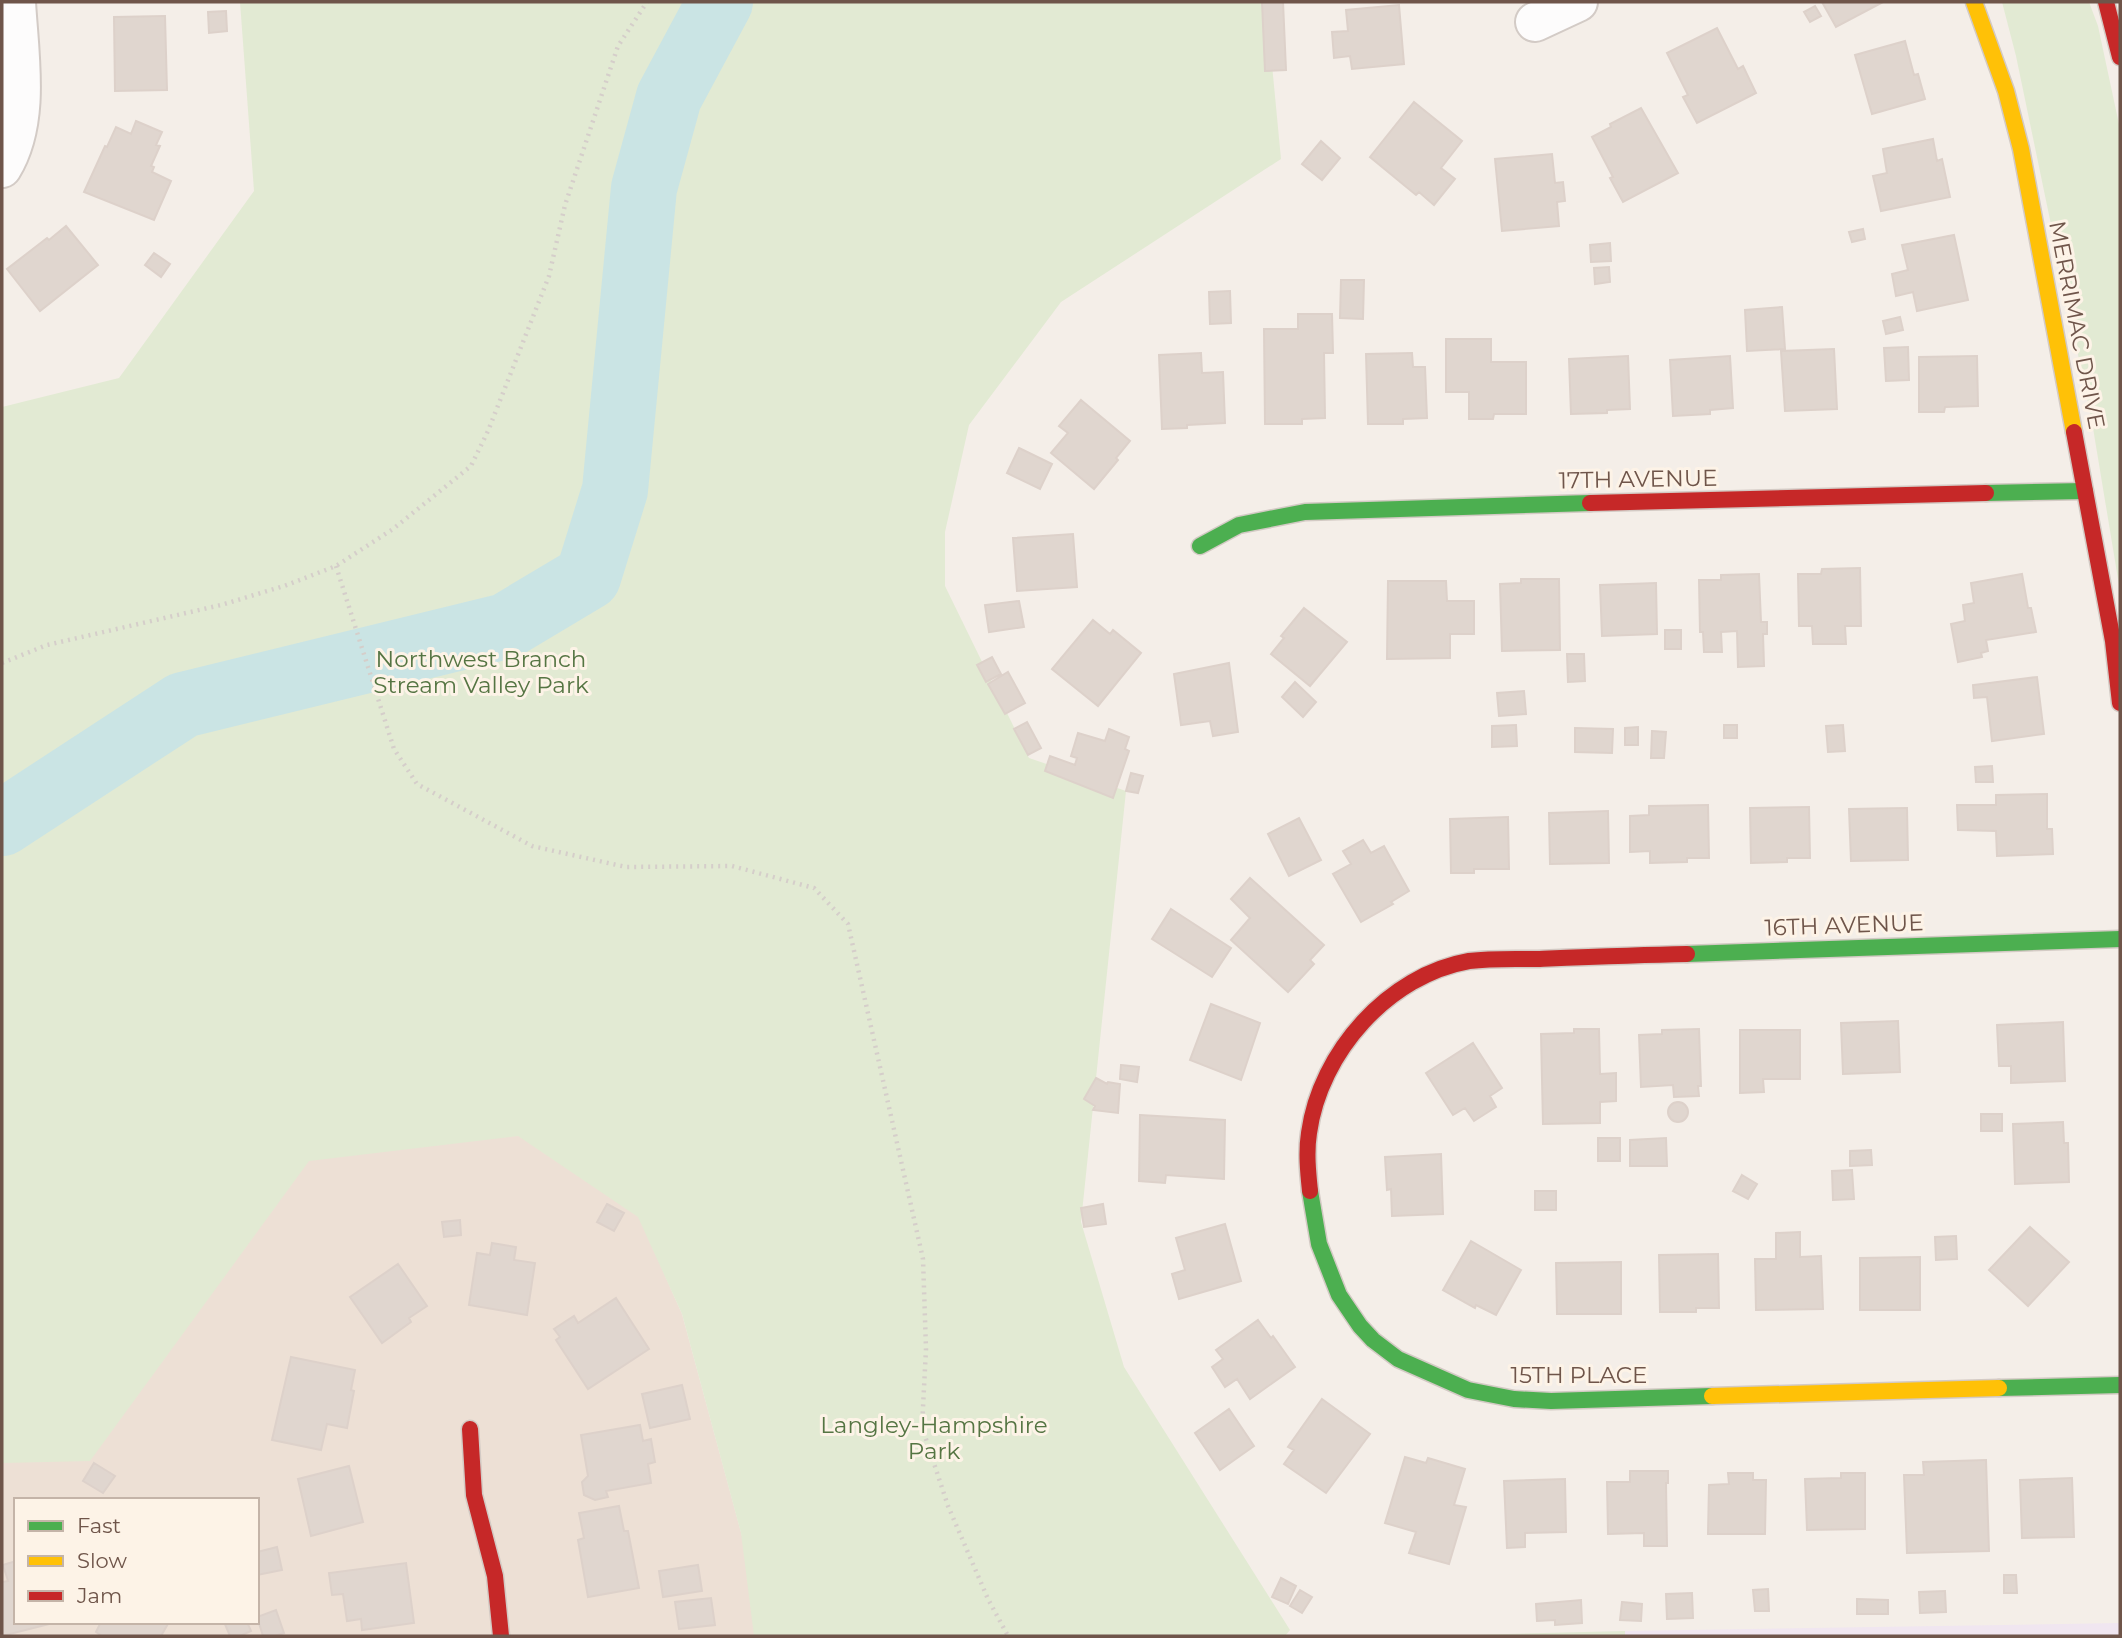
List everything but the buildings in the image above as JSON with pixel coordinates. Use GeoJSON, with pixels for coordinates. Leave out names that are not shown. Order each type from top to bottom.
{"type":"FeatureCollection","features":[{"type":"Feature","properties":{"kind":"street"},"geometry":{"type":"LineString","coordinates":[[2,168],[12,152],[19,119],[16,2]]}},
{"type":"Feature","properties":{"kind":"street"},"geometry":{"type":"LineString","coordinates":[[1535,22],[1578,2]]}},
{"type":"Feature","properties":{"kind":"street","name":"MERRIMAC DRIVE"},"geometry":{"type":"LineString","coordinates":[[1974,2],[2006,91],[2021,149],[2113,641],[2120,703]]}},
{"type":"Feature","properties":{"kind":"street"},"geometry":{"type":"LineString","coordinates":[[2106,2],[2120,57]]}},
{"type":"Feature","properties":{"kind":"street","name":"17TH AVENUE"},"geometry":{"type":"LineString","coordinates":[[1200,547],[1239,525],[1305,512],[1404,507],[2085,491]]}},
{"type":"Feature","properties":{"kind":"street","name":"16TH AVENUE"},"geometry":{"type":"LineString","coordinates":[[1569,957],[2120,939]]}},
{"type":"Feature","properties":{"kind":"street","name":"15TH PLACE"},"geometry":{"type":"LineString","coordinates":[[1569,957],[1471,961],[1436,971],[1392,996],[1366,1019],[1335,1060],[1318,1094],[1309,1132],[1309,1170],[1320,1252],[1333,1283],[1356,1322],[1387,1352],[1447,1384],[1479,1395],[1510,1401],[2120,1385]]}},
{"type":"Feature","properties":{"kind":"street"},"geometry":{"type":"LineString","coordinates":[[470,1429],[474,1496],[495,1576],[501,1636]]}},
{"type":"Feature","properties":{"kind":"path"},"geometry":{"type":"LineString","coordinates":[[2,663],[47,645],[221,605],[284,586],[336,566],[393,530],[471,466],[488,431],[549,276],[565,205],[618,46],[647,2]]}},
{"type":"Feature","properties":{"kind":"path"},"geometry":{"type":"LineString","coordinates":[[336,566],[394,750],[417,784],[532,846],[626,867],[732,866],[814,888],[848,924],[923,1259],[926,1349],[922,1427],[948,1506],[988,1599],[1008,1636]]}},
{"type":"Feature","properties":{"kind":"shaded area"},"geometry":{"type":"Polygon","coordinates":[[[350,1100],[592,1111],[682,1314],[769,1636],[2,1636],[2,1445],[350,1100]]]}},
{"type":"Feature","properties":{"kind":"shaded area"},"geometry":{"type":"Polygon","coordinates":[[[2120,1623],[2120,1636],[1468,1636],[1625,1631],[2120,1623]]]}},
{"type":"Feature","properties":{"kind":"green space","name":"Northwest Branch Stream Valley Park"},"geometry":{"type":"Polygon","coordinates":[[[240,2],[1266,2],[1281,159],[1061,302],[969,425],[945,532],[945,586],[1029,758],[1126,791],[1081,1222],[1124,1367],[1290,1630],[1285,1636],[754,1636],[741,1533],[682,1314],[638,1217],[518,1136],[309,1161],[90,1461],[2,1463],[2,407],[119,378],[254,191],[240,2]]]}},
{"type":"Feature","properties":{"kind":"green space"},"geometry":{"type":"Polygon","coordinates":[[[2002,2],[2089,2],[2098,26],[2120,129],[2120,591],[2092,422],[2016,56],[2002,2]]]}},
{"type":"Feature","properties":{"kind":"green space"},"geometry":{"type":"Polygon","coordinates":[[[1625,1631],[1625,1636],[1468,1636],[1471,1635],[1625,1631]]]}},
{"type":"Feature","properties":{"kind":"waterway"},"geometry":{"type":"LineString","coordinates":[[2,823],[183,705],[506,626],[588,577],[615,490],[644,188],[669,97],[720,2]]}},
{"type":"Feature","properties":{"kind":"traffic: fast"},"geometry":{"type":"LineString","coordinates":[[1986,493],[2085,491]]}},
{"type":"Feature","properties":{"kind":"traffic: fast"},"geometry":{"type":"LineString","coordinates":[[1200,546],[1239,525],[1305,512],[1590,503]]}},
{"type":"Feature","properties":{"kind":"traffic: fast"},"geometry":{"type":"LineString","coordinates":[[1687,954],[2120,939]]}},
{"type":"Feature","properties":{"kind":"traffic: fast"},"geometry":{"type":"LineString","coordinates":[[1310,1191],[1319,1244],[1339,1295],[1360,1326],[1398,1359],[1468,1390],[1514,1399],[1551,1401],[1712,1396]]}},
{"type":"Feature","properties":{"kind":"traffic: fast"},"geometry":{"type":"LineString","coordinates":[[1999,1388],[2120,1385]]}},
{"type":"Feature","properties":{"kind":"traffic: slow"},"geometry":{"type":"LineString","coordinates":[[1974,2],[2006,91],[2021,149],[2074,432]]}},
{"type":"Feature","properties":{"kind":"traffic: slow"},"geometry":{"type":"LineString","coordinates":[[1712,1396],[1999,1388]]}},
{"type":"Feature","properties":{"kind":"traffic: jam"},"geometry":{"type":"LineString","coordinates":[[2106,2],[2120,57]]}},
{"type":"Feature","properties":{"kind":"traffic: jam"},"geometry":{"type":"LineString","coordinates":[[2074,432],[2113,641],[2120,703]]}},
{"type":"Feature","properties":{"kind":"traffic: jam"},"geometry":{"type":"LineString","coordinates":[[1590,503],[1986,493]]}},
{"type":"Feature","properties":{"kind":"traffic: jam"},"geometry":{"type":"LineString","coordinates":[[1310,1191],[1307,1155],[1309,1133],[1327,1074],[1343,1047],[1363,1022],[1386,1000],[1412,982],[1440,969],[1478,960],[1687,954]]}},
{"type":"Feature","properties":{"kind":"traffic: jam"},"geometry":{"type":"LineString","coordinates":[[470,1429],[474,1495],[495,1576],[501,1636]]}},
{"type":"Feature","properties":{"kind":"park label","name":"Langley-Hampshire Park"},"geometry":{"type":"Point","coordinates":[934,1438]}}]}
